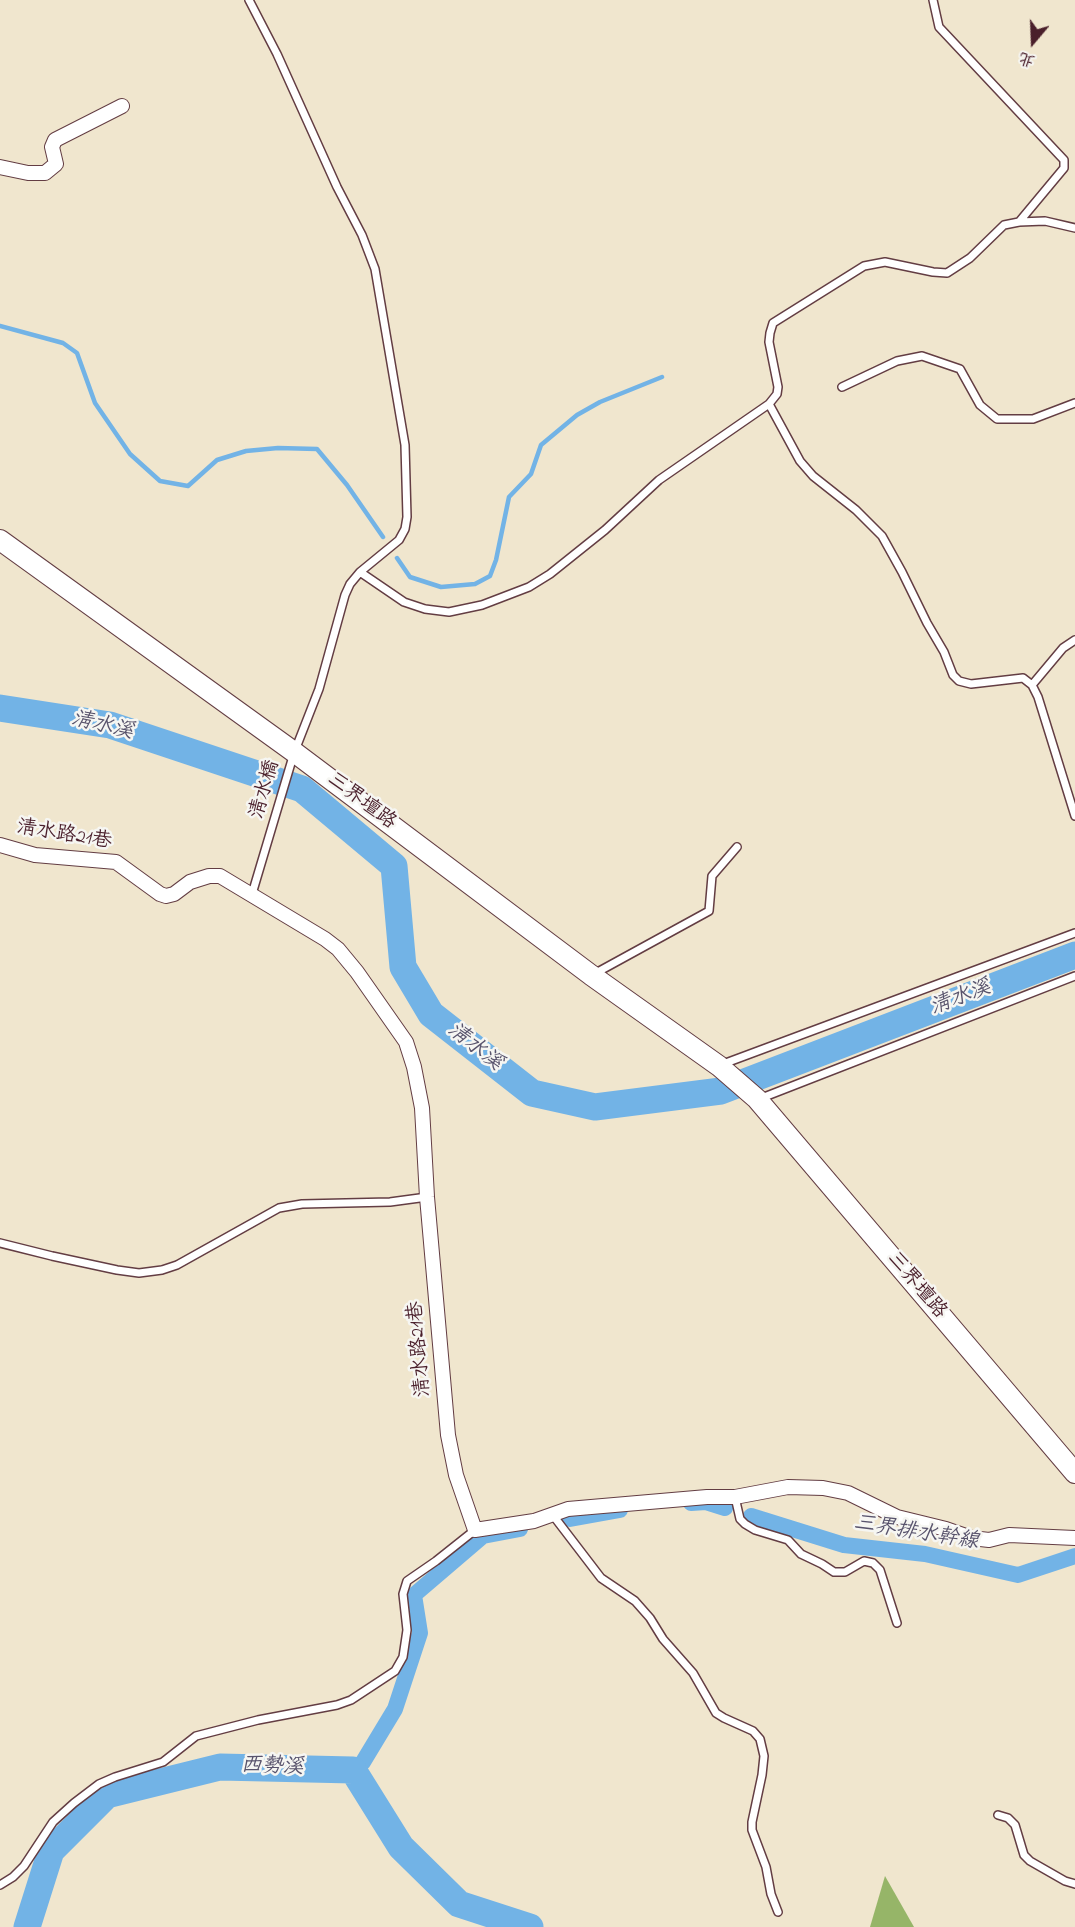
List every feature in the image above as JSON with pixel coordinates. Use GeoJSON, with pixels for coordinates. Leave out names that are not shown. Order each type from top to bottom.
{"type":"FeatureCollection","features":[{"type":"Feature","properties":{"kind":"street"},"geometry":{"type":"LineString","coordinates":[[0,167],[28,173],[45,173],[56,164],[51,147],[55,140],[122,106]]}},
{"type":"Feature","properties":{"kind":"street","name":"三界壇路"},"geometry":{"type":"LineString","coordinates":[[0,540],[294,753],[591,975],[720,1066],[758,1099],[1075,1473]]}},
{"type":"Feature","properties":{"kind":"street","name":"清水路21巷"},"geometry":{"type":"LineString","coordinates":[[0,845],[35,855],[116,862],[166,896],[174,894],[190,882],[209,876],[220,876],[338,949],[406,1042],[422,1107],[427,1197],[448,1435],[456,1475],[475,1530]]}},
{"type":"Feature","properties":{"kind":"street"},"geometry":{"type":"LineString","coordinates":[[475,1530],[534,1521],[568,1509],[688,1498],[735,1497],[788,1487],[823,1488],[848,1493],[897,1517],[972,1538],[989,1540],[1009,1535],[1075,1538]]}},
{"type":"Feature","properties":{"kind":"lane","name":"清水橋"},"geometry":{"type":"LineString","coordinates":[[249,0],[277,54],[337,187],[362,235],[375,270],[405,445],[407,517],[405,529],[399,540],[360,572],[350,584],[345,595],[319,689],[294,753],[252,894]]}},
{"type":"Feature","properties":{"kind":"lane"},"geometry":{"type":"LineString","coordinates":[[933,0],[939,27],[1064,160],[1064,168],[1020,222]]}},
{"type":"Feature","properties":{"kind":"lane"},"geometry":{"type":"LineString","coordinates":[[360,572],[404,602],[425,609],[449,612],[482,605],[529,587],[550,574],[606,530],[659,480],[769,404],[777,394],[778,387],[770,342],[773,323],[864,266],[885,262],[947,273],[970,258],[1004,225],[1045,221],[1075,228]]}},
{"type":"Feature","properties":{"kind":"lane"},"geometry":{"type":"LineString","coordinates":[[842,387],[897,362],[922,356],[960,369],[980,405],[997,419],[1033,418],[1075,403]]}},
{"type":"Feature","properties":{"kind":"lane"},"geometry":{"type":"LineString","coordinates":[[769,404],[800,461],[813,476],[856,510],[882,536],[944,652],[953,675],[959,681],[971,684],[1023,678],[1032,685],[1038,696],[1073,801],[1075,816]]}},
{"type":"Feature","properties":{"kind":"lane"},"geometry":{"type":"LineString","coordinates":[[1032,685],[1063,648],[1075,640]]}},
{"type":"Feature","properties":{"kind":"lane"},"geometry":{"type":"LineString","coordinates":[[591,975],[709,911],[712,876],[737,847]]}},
{"type":"Feature","properties":{"kind":"lane"},"geometry":{"type":"LineString","coordinates":[[720,1066],[1075,933]]}},
{"type":"Feature","properties":{"kind":"lane"},"geometry":{"type":"LineString","coordinates":[[758,1099],[1075,976]]}},
{"type":"Feature","properties":{"kind":"lane"},"geometry":{"type":"LineString","coordinates":[[0,1243],[63,1259],[139,1273],[162,1270],[177,1265],[279,1208],[302,1204],[390,1202],[427,1197]]}},
{"type":"Feature","properties":{"kind":"lane"},"geometry":{"type":"LineString","coordinates":[[735,1497],[740,1519],[745,1524],[755,1530],[788,1540],[801,1554],[834,1572],[845,1572],[864,1561],[873,1563],[880,1570],[897,1623]]}},
{"type":"Feature","properties":{"kind":"lane"},"geometry":{"type":"LineString","coordinates":[[552,1514],[601,1578],[635,1601],[650,1618],[663,1639],[693,1673],[716,1713],[753,1731],[760,1739],[764,1756],[752,1830],[766,1867],[771,1894],[778,1912]]}},
{"type":"Feature","properties":{"kind":"lane"},"geometry":{"type":"LineString","coordinates":[[0,1885],[14,1877],[24,1866],[53,1822],[99,1784],[163,1762],[196,1736],[351,1700],[395,1671],[403,1657],[407,1630],[403,1594],[407,1581],[475,1530]]}},
{"type":"Feature","properties":{"kind":"lane"},"geometry":{"type":"LineString","coordinates":[[998,1815],[1008,1818],[1015,1825],[1024,1855],[1030,1861],[1065,1881],[1075,1884]]}},
{"type":"Feature","properties":{"kind":"green space"},"geometry":{"type":"Polygon","coordinates":[[[885,1876],[914,1927],[870,1927],[885,1876]]]}},
{"type":"Feature","properties":{"kind":"waterway"},"geometry":{"type":"LineString","coordinates":[[0,326],[63,343],[77,353],[95,403],[130,454],[160,481],[188,486],[217,460],[246,451],[278,448],[317,449],[347,485],[383,537]]}},
{"type":"Feature","properties":{"kind":"waterway"},"geometry":{"type":"LineString","coordinates":[[397,558],[410,577],[441,587],[475,584],[490,576],[496,560],[509,497],[531,474],[541,445],[577,415],[600,402],[662,377]]}},
{"type":"Feature","properties":{"kind":"waterway","name":"清水溪"},"geometry":{"type":"LineString","coordinates":[[0,708],[110,725],[302,789],[394,866],[403,967],[431,1014],[532,1093],[595,1107],[721,1091],[1075,955]]}},
{"type":"Feature","properties":{"kind":"waterway","name":"三界排水幹線"},"geometry":{"type":"LineString","coordinates":[[691,1503],[706,1502],[725,1508]]}},
{"type":"Feature","properties":{"kind":"waterway","name":"三界排水幹線"},"geometry":{"type":"LineString","coordinates":[[570,1519],[620,1510]]}},
{"type":"Feature","properties":{"kind":"waterway","name":"三界排水幹線"},"geometry":{"type":"LineString","coordinates":[[751,1516],[844,1545],[925,1554],[1018,1575],[1075,1556]]}},
{"type":"Feature","properties":{"kind":"waterway","name":"三界排水幹線"},"geometry":{"type":"LineString","coordinates":[[353,1770],[363,1762],[395,1709],[420,1633],[414,1595],[483,1536],[520,1529]]}},
{"type":"Feature","properties":{"kind":"waterway","name":"西勢溪"},"geometry":{"type":"LineString","coordinates":[[27,1927],[51,1851],[107,1795],[220,1767],[353,1770],[401,1847],[459,1904],[530,1927]]}}]}
